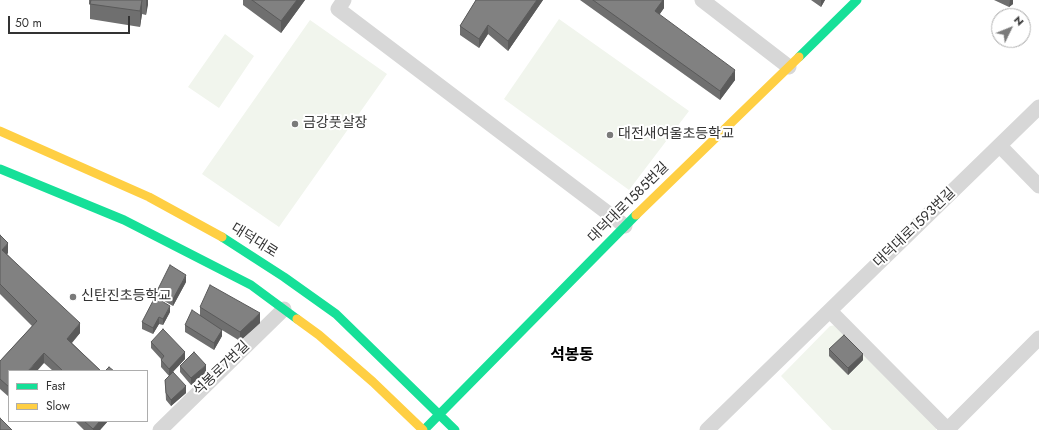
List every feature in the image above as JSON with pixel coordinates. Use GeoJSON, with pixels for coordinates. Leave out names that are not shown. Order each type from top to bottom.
{"type":"FeatureCollection","features":[{"type":"Feature","properties":{"kind":"main road","name":"대덕대로1585번길"},"geometry":{"type":"LineString","coordinates":[[423,430],[439,416],[625,226],[857,0]]}},
{"type":"Feature","properties":{"kind":"main road","name":"대덕대로"},"geometry":{"type":"LineString","coordinates":[[0,131],[149,197],[205,227],[284,277],[336,314],[455,430]]}},
{"type":"Feature","properties":{"kind":"main road"},"geometry":{"type":"LineString","coordinates":[[0,169],[124,220],[250,285],[319,336],[373,382],[423,430]]}},
{"type":"Feature","properties":{"kind":"street"},"geometry":{"type":"LineString","coordinates":[[344,0],[338,8],[625,226]]}},
{"type":"Feature","properties":{"kind":"street"},"geometry":{"type":"LineString","coordinates":[[702,0],[789,67]]}},
{"type":"Feature","properties":{"kind":"street","name":"대덕대로1593번길"},"geometry":{"type":"LineString","coordinates":[[707,430],[1039,107]]}},
{"type":"Feature","properties":{"kind":"street"},"geometry":{"type":"LineString","coordinates":[[1000,146],[1039,186]]}},
{"type":"Feature","properties":{"kind":"street","name":"석봉로7번길"},"geometry":{"type":"LineString","coordinates":[[160,430],[284,309]]}},
{"type":"Feature","properties":{"kind":"street"},"geometry":{"type":"LineString","coordinates":[[830,311],[947,430],[1039,338]]}},
{"type":"Feature","properties":{"kind":"shaded area"},"geometry":{"type":"Polygon","coordinates":[[[559,19],[689,111],[629,190],[504,99],[559,19]]]}},
{"type":"Feature","properties":{"kind":"shaded area","name":"금강풋살장"},"geometry":{"type":"Polygon","coordinates":[[[310,20],[387,74],[279,227],[202,174],[310,20]]]}},
{"type":"Feature","properties":{"kind":"shaded area"},"geometry":{"type":"Polygon","coordinates":[[[225,34],[254,56],[219,108],[188,87],[225,34]]]}},
{"type":"Feature","properties":{"kind":"shaded area"},"geometry":{"type":"Polygon","coordinates":[[[842,324],[937,422],[936,430],[832,430],[781,376],[830,326],[842,324]]]}},
{"type":"Feature","properties":{"kind":"building"},"geometry":{"type":"Polygon","coordinates":[[[91,0],[142,0],[140,11],[90,4],[91,0]]]}},
{"type":"Feature","properties":{"kind":"building"},"geometry":{"type":"Polygon","coordinates":[[[252,0],[297,0],[281,21],[252,0]]]}},
{"type":"Feature","properties":{"kind":"building"},"geometry":{"type":"Polygon","coordinates":[[[476,0],[537,0],[508,41],[488,25],[479,39],[460,26],[476,0]]]}},
{"type":"Feature","properties":{"kind":"building"},"geometry":{"type":"Polygon","coordinates":[[[593,0],[663,0],[655,11],[735,70],[720,91],[593,0]]]}},
{"type":"Feature","properties":{"kind":"building"},"geometry":{"type":"Polygon","coordinates":[[[0,235],[8,243],[2,250],[80,323],[67,339],[100,370],[62,370],[44,353],[29,370],[8,370],[8,386],[0,379],[0,361],[37,321],[0,284],[0,235]]]}},
{"type":"Feature","properties":{"kind":"building"},"geometry":{"type":"Polygon","coordinates":[[[170,265],[186,275],[173,299],[157,291],[170,265]]]}},
{"type":"Feature","properties":{"kind":"building"},"geometry":{"type":"Polygon","coordinates":[[[210,285],[260,313],[240,332],[200,307],[210,285]]]}},
{"type":"Feature","properties":{"kind":"building"},"geometry":{"type":"Polygon","coordinates":[[[155,297],[170,306],[163,319],[159,317],[153,328],[142,322],[155,297]]]}},
{"type":"Feature","properties":{"kind":"building"},"geometry":{"type":"Polygon","coordinates":[[[192,310],[222,330],[214,343],[185,325],[192,310]]]}},
{"type":"Feature","properties":{"kind":"building"},"geometry":{"type":"Polygon","coordinates":[[[163,329],[185,352],[169,369],[161,360],[164,356],[151,342],[163,329]]]}},
{"type":"Feature","properties":{"kind":"building"},"geometry":{"type":"Polygon","coordinates":[[[844,335],[863,354],[848,368],[829,349],[844,335]]]}},
{"type":"Feature","properties":{"kind":"building"},"geometry":{"type":"Polygon","coordinates":[[[194,352],[206,365],[191,378],[180,366],[194,352]]]}},
{"type":"Feature","properties":{"kind":"building"},"geometry":{"type":"Polygon","coordinates":[[[109,367],[113,370],[106,370],[109,367]]]}},
{"type":"Feature","properties":{"kind":"building"},"geometry":{"type":"Polygon","coordinates":[[[173,372],[186,386],[171,400],[166,393],[165,380],[173,372]]]}},
{"type":"Feature","properties":{"kind":"building"},"geometry":{"type":"Polygon","coordinates":[[[0,418],[12,430],[0,430],[0,418]]]}},
{"type":"Feature","properties":{"kind":"building"},"geometry":{"type":"Polygon","coordinates":[[[85,422],[99,422],[93,429],[85,422]]]}},
{"type":"Feature","properties":{"kind":"traffic: fast"},"geometry":{"type":"LineString","coordinates":[[799,57],[857,0]]}},
{"type":"Feature","properties":{"kind":"traffic: fast"},"geometry":{"type":"LineString","coordinates":[[0,169],[124,220],[251,285],[297,319]]}},
{"type":"Feature","properties":{"kind":"traffic: fast"},"geometry":{"type":"LineString","coordinates":[[424,430],[636,215]]}},
{"type":"Feature","properties":{"kind":"traffic: fast"},"geometry":{"type":"LineString","coordinates":[[222,237],[284,277],[336,314],[455,430]]}},
{"type":"Feature","properties":{"kind":"traffic: slow"},"geometry":{"type":"LineString","coordinates":[[636,215],[799,57]]}},
{"type":"Feature","properties":{"kind":"traffic: slow"},"geometry":{"type":"LineString","coordinates":[[0,131],[149,197],[222,237]]}},
{"type":"Feature","properties":{"kind":"traffic: slow"},"geometry":{"type":"LineString","coordinates":[[297,319],[319,335],[373,382],[423,430]]}},
{"type":"Feature","properties":{"kind":"place","name":"금강풋살장"},"geometry":{"type":"Point","coordinates":[295,124]}},
{"type":"Feature","properties":{"kind":"place","name":"대전새여울초등학교"},"geometry":{"type":"Point","coordinates":[610,135]}},
{"type":"Feature","properties":{"kind":"place","name":"신탄진초등학교"},"geometry":{"type":"Point","coordinates":[73,297]}},
{"type":"Feature","properties":{"kind":"district","name":"석봉동"},"geometry":{"type":"Point","coordinates":[572,356]}}]}
